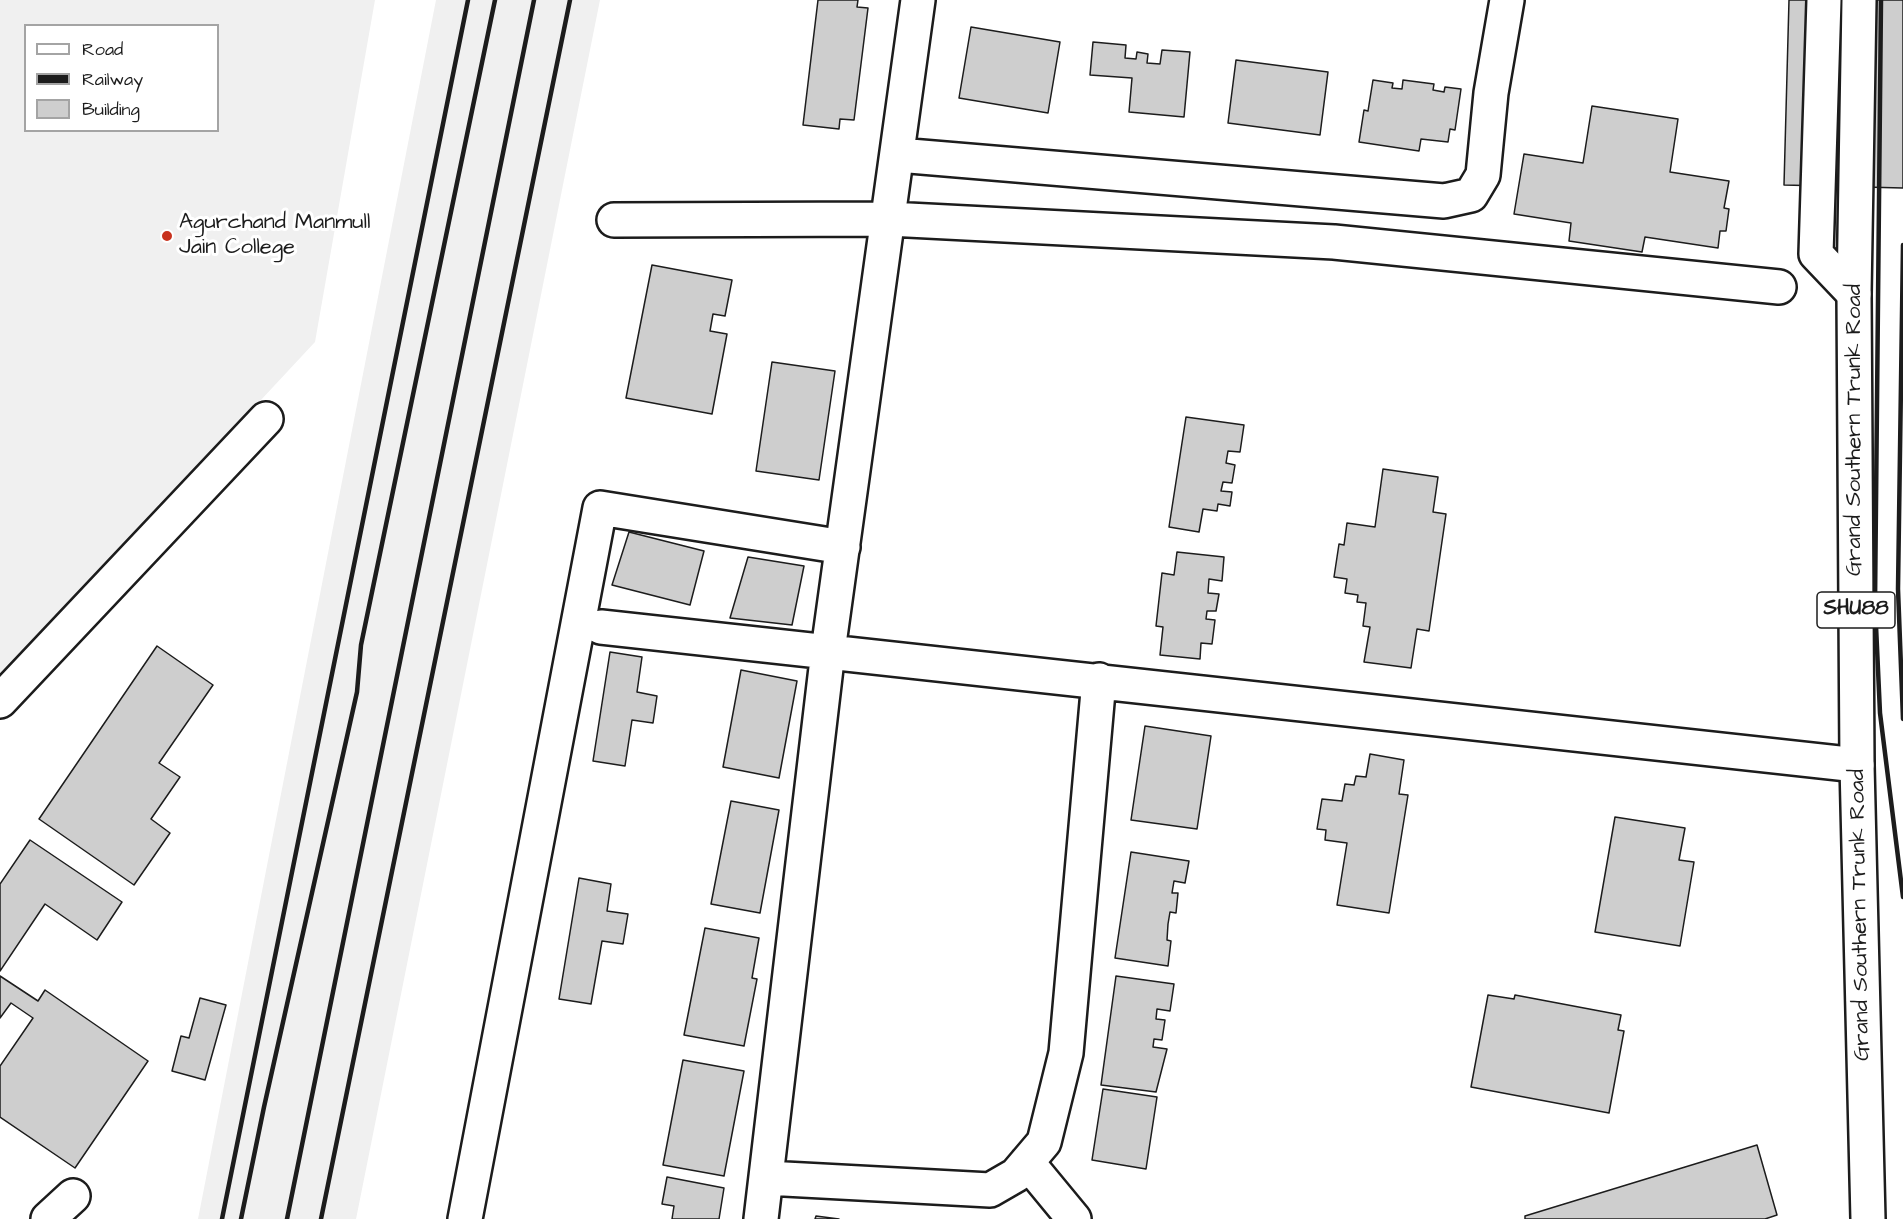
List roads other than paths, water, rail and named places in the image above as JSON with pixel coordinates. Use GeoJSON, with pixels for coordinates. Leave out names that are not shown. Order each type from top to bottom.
{"type":"FeatureCollection","features":[{"type":"Feature","properties":{"kind":"main road"},"geometry":{"type":"LineString","coordinates":[[761,1219],[828,651],[918,0]]}},
{"type":"Feature","properties":{"kind":"main road"},"geometry":{"type":"LineString","coordinates":[[898,155],[1444,201],[1471,195],[1483,176],[1491,93],[1507,0]]}},
{"type":"Feature","properties":{"kind":"main road"},"geometry":{"type":"LineString","coordinates":[[1824,0],[1816,254],[1854,294]]}},
{"type":"Feature","properties":{"kind":"main road","name":"Grand Southern Trunk Road"},"geometry":{"type":"LineString","coordinates":[[1859,0],[1854,294],[1857,765],[1868,1219]]}},
{"type":"Feature","properties":{"kind":"main road"},"geometry":{"type":"LineString","coordinates":[[614,219],[889,219],[1334,242],[1779,287]]}},
{"type":"Feature","properties":{"kind":"main road"},"geometry":{"type":"LineString","coordinates":[[0,701],[266,419]]}},
{"type":"Feature","properties":{"kind":"main road"},"geometry":{"type":"LineString","coordinates":[[465,1219],[600,507],[843,547]]}},
{"type":"Feature","properties":{"kind":"main road"},"geometry":{"type":"LineString","coordinates":[[601,627],[1857,765]]}},
{"type":"Feature","properties":{"kind":"main road"},"geometry":{"type":"LineString","coordinates":[[766,1178],[990,1190],[1016,1175],[1044,1142],[1066,1053],[1099,680]]}},
{"type":"Feature","properties":{"kind":"main road"},"geometry":{"type":"LineString","coordinates":[[1027,1162],[1074,1219]]}},
{"type":"Feature","properties":{"kind":"main road"},"geometry":{"type":"LineString","coordinates":[[48,1219],[73,1196]]}},
{"type":"Feature","properties":{"kind":"railway"},"geometry":{"type":"LineString","coordinates":[[222,1219],[468,0]]}},
{"type":"Feature","properties":{"kind":"railway"},"geometry":{"type":"LineString","coordinates":[[241,1219],[357,692],[361,645],[495,0]]}},
{"type":"Feature","properties":{"kind":"railway"},"geometry":{"type":"LineString","coordinates":[[287,1219],[534,0]]}},
{"type":"Feature","properties":{"kind":"railway"},"geometry":{"type":"LineString","coordinates":[[321,1219],[570,0]]}},
{"type":"Feature","properties":{"kind":"railway"},"geometry":{"type":"LineString","coordinates":[[1881,0],[1875,604],[1880,713],[1903,897]]}},
{"type":"Feature","properties":{"kind":"railway"},"geometry":{"type":"LineString","coordinates":[[1903,245],[1898,589],[1903,719]]}},
{"type":"Feature","properties":{"kind":"place","name":"Agurchand Manmull Jain College"},"geometry":{"type":"Point","coordinates":[167,236]}}]}
